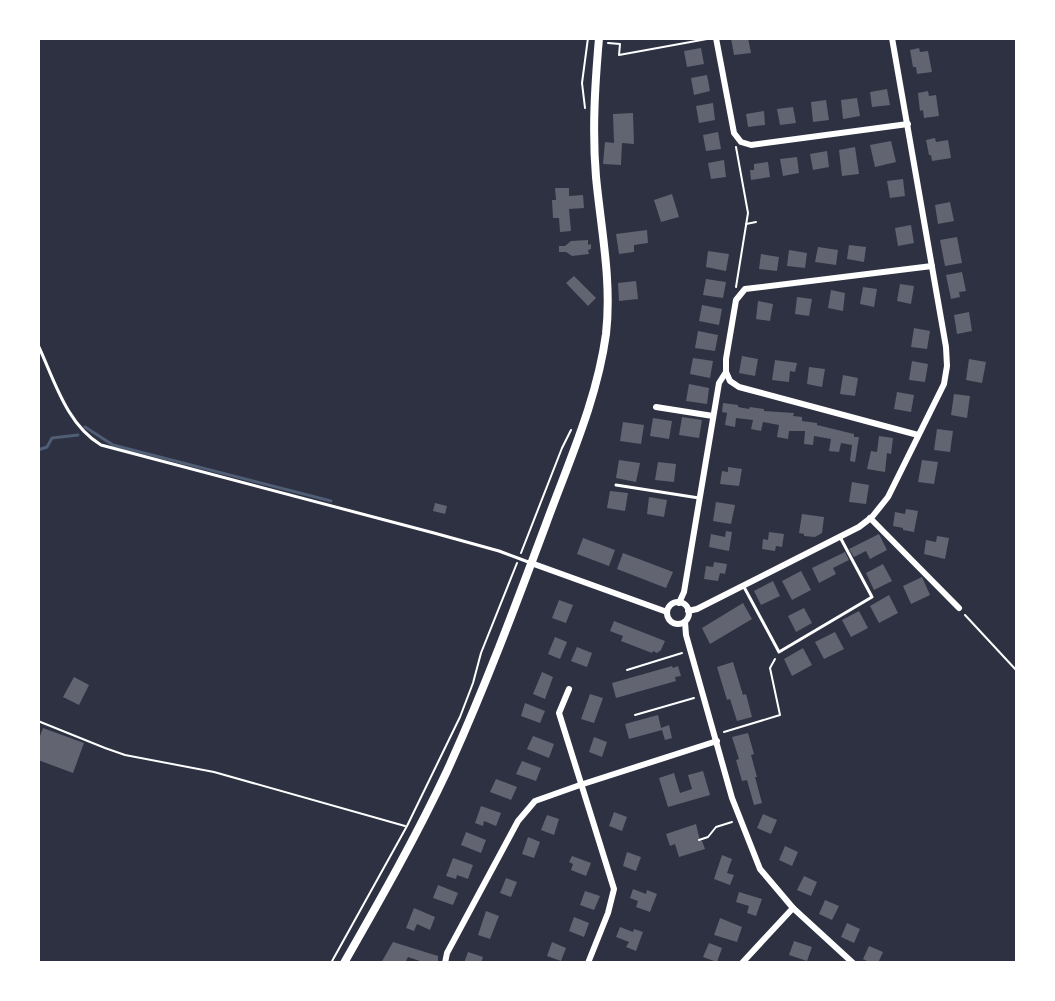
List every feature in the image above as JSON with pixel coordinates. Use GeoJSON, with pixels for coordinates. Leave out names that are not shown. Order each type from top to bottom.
{"type":"FeatureCollection","features":[{"type":"Feature","properties":{"kind":"main road"},"geometry":{"type":"LineString","coordinates":[[344,963],[447,771],[531,563],[594,393],[606,330],[607,273],[594,148],[594,96],[599,40]]}},
{"type":"Feature","properties":{"kind":"street"},"geometry":{"type":"LineString","coordinates":[[714,38],[734,133],[741,142],[751,145],[908,124]]}},
{"type":"Feature","properties":{"kind":"street"},"geometry":{"type":"LineString","coordinates":[[688,611],[744,587],[859,527],[870,518],[888,497],[944,384],[946,347],[892,38]]}},
{"type":"Feature","properties":{"kind":"street"},"geometry":{"type":"LineString","coordinates":[[918,435],[739,387],[730,381],[726,359],[736,300],[745,289],[932,266]]}},
{"type":"Feature","properties":{"kind":"street"},"geometry":{"type":"LineString","coordinates":[[679,603],[684,592],[719,383],[726,372]]}},
{"type":"Feature","properties":{"kind":"street"},"geometry":{"type":"LineString","coordinates":[[656,407],[713,416]]}},
{"type":"Feature","properties":{"kind":"street"},"geometry":{"type":"LineString","coordinates":[[870,518],[959,608]]}},
{"type":"Feature","properties":{"kind":"street"},"geometry":{"type":"LineString","coordinates":[[531,563],[667,612]]}},
{"type":"Feature","properties":{"kind":"street"},"geometry":{"type":"LineString","coordinates":[[685,622],[677,624],[669,620],[667,612],[671,605],[679,603],[687,607],[689,615],[685,622],[703,695],[732,798],[760,869],[793,908],[853,963]]}},
{"type":"Feature","properties":{"kind":"street"},"geometry":{"type":"LineString","coordinates":[[569,689],[559,713],[614,889],[588,963]]}},
{"type":"Feature","properties":{"kind":"street"},"geometry":{"type":"LineString","coordinates":[[445,963],[447,953],[518,821],[535,801],[716,738]]}},
{"type":"Feature","properties":{"kind":"street"},"geometry":{"type":"LineString","coordinates":[[742,963],[793,908]]}},
{"type":"Feature","properties":{"kind":"lane"},"geometry":{"type":"LineString","coordinates":[[38,345],[68,411],[89,438],[101,445],[434,533],[531,563]]}},
{"type":"Feature","properties":{"kind":"lane"},"geometry":{"type":"LineString","coordinates":[[616,485],[699,498]]}},
{"type":"Feature","properties":{"kind":"lane"},"geometry":{"type":"LineString","coordinates":[[744,587],[779,652],[872,597],[840,537]]}},
{"type":"Feature","properties":{"kind":"path"},"geometry":{"type":"LineString","coordinates":[[584,118],[582,83],[588,38]]}},
{"type":"Feature","properties":{"kind":"path"},"geometry":{"type":"LineString","coordinates":[[599,40],[620,44],[619,55],[714,38]]}},
{"type":"Feature","properties":{"kind":"path"},"geometry":{"type":"LineString","coordinates":[[734,133],[748,213],[735,281],[736,300]]}},
{"type":"Feature","properties":{"kind":"path"},"geometry":{"type":"LineString","coordinates":[[746,224],[756,222]]}},
{"type":"Feature","properties":{"kind":"path"},"geometry":{"type":"LineString","coordinates":[[331,963],[407,826],[460,717],[481,653],[575,422]]}},
{"type":"Feature","properties":{"kind":"path"},"geometry":{"type":"LineString","coordinates":[[959,608],[1017,671]]}},
{"type":"Feature","properties":{"kind":"path"},"geometry":{"type":"LineString","coordinates":[[627,670],[691,650]]}},
{"type":"Feature","properties":{"kind":"path"},"geometry":{"type":"LineString","coordinates":[[716,738],[780,715],[770,668],[779,652]]}},
{"type":"Feature","properties":{"kind":"path"},"geometry":{"type":"LineString","coordinates":[[635,715],[703,695]]}},
{"type":"Feature","properties":{"kind":"path"},"geometry":{"type":"LineString","coordinates":[[38,721],[125,755],[214,772],[407,826]]}},
{"type":"Feature","properties":{"kind":"path"},"geometry":{"type":"LineString","coordinates":[[699,840],[708,837],[716,827],[741,820]]}},
{"type":"Feature","properties":{"kind":"building"},"geometry":{"type":"Polygon","coordinates":[[[731,38],[748,38],[751,53],[734,55],[731,38]]]}},
{"type":"Feature","properties":{"kind":"building"},"geometry":{"type":"Polygon","coordinates":[[[701,48],[704,64],[687,67],[684,51],[701,48]]]}},
{"type":"Feature","properties":{"kind":"building"},"geometry":{"type":"Polygon","coordinates":[[[919,48],[920,52],[928,51],[932,72],[917,74],[916,67],[913,67],[910,50],[919,48]]]}},
{"type":"Feature","properties":{"kind":"building"},"geometry":{"type":"Polygon","coordinates":[[[707,75],[710,91],[694,95],[691,78],[707,75]]]}},
{"type":"Feature","properties":{"kind":"building"},"geometry":{"type":"Polygon","coordinates":[[[887,89],[890,105],[872,107],[870,92],[887,89]]]}},
{"type":"Feature","properties":{"kind":"building"},"geometry":{"type":"Polygon","coordinates":[[[928,91],[929,96],[936,95],[939,116],[924,118],[923,110],[920,111],[918,93],[928,91]]]}},
{"type":"Feature","properties":{"kind":"building"},"geometry":{"type":"Polygon","coordinates":[[[857,98],[860,116],[843,119],[841,100],[857,98]]]}},
{"type":"Feature","properties":{"kind":"building"},"geometry":{"type":"Polygon","coordinates":[[[826,100],[829,120],[813,122],[811,102],[826,100]]]}},
{"type":"Feature","properties":{"kind":"building"},"geometry":{"type":"Polygon","coordinates":[[[713,103],[715,120],[699,123],[696,106],[713,103]]]}},
{"type":"Feature","properties":{"kind":"building"},"geometry":{"type":"Polygon","coordinates":[[[793,107],[796,123],[780,125],[777,109],[793,107]]]}},
{"type":"Feature","properties":{"kind":"building"},"geometry":{"type":"Polygon","coordinates":[[[764,111],[765,125],[748,127],[746,114],[764,111]]]}},
{"type":"Feature","properties":{"kind":"building"},"geometry":{"type":"Polygon","coordinates":[[[633,113],[634,144],[622,143],[621,165],[603,164],[605,142],[614,143],[613,114],[633,113]]]}},
{"type":"Feature","properties":{"kind":"building"},"geometry":{"type":"Polygon","coordinates":[[[718,132],[721,149],[706,151],[703,135],[718,132]]]}},
{"type":"Feature","properties":{"kind":"building"},"geometry":{"type":"Polygon","coordinates":[[[935,138],[936,142],[948,140],[951,158],[932,161],[926,140],[935,138]]]}},
{"type":"Feature","properties":{"kind":"building"},"geometry":{"type":"Polygon","coordinates":[[[891,141],[896,162],[875,167],[870,145],[891,141]]]}},
{"type":"Feature","properties":{"kind":"building"},"geometry":{"type":"Polygon","coordinates":[[[855,147],[859,174],[842,176],[839,150],[855,147]]]}},
{"type":"Feature","properties":{"kind":"building"},"geometry":{"type":"Polygon","coordinates":[[[827,151],[829,167],[813,170],[810,154],[827,151]]]}},
{"type":"Feature","properties":{"kind":"building"},"geometry":{"type":"Polygon","coordinates":[[[797,157],[799,173],[783,176],[780,159],[797,157]]]}},
{"type":"Feature","properties":{"kind":"building"},"geometry":{"type":"Polygon","coordinates":[[[724,160],[726,177],[711,179],[708,163],[724,160]]]}},
{"type":"Feature","properties":{"kind":"building"},"geometry":{"type":"Polygon","coordinates":[[[768,162],[770,177],[751,180],[750,170],[754,170],[754,164],[768,162]]]}},
{"type":"Feature","properties":{"kind":"building"},"geometry":{"type":"Polygon","coordinates":[[[903,179],[905,196],[890,198],[887,181],[903,179]]]}},
{"type":"Feature","properties":{"kind":"building"},"geometry":{"type":"Polygon","coordinates":[[[555,188],[569,188],[569,196],[583,195],[584,208],[569,209],[571,231],[560,232],[559,218],[553,218],[555,188]]]}},
{"type":"Feature","properties":{"kind":"building"},"geometry":{"type":"Polygon","coordinates":[[[672,194],[679,217],[661,222],[654,200],[672,194]]]}},
{"type":"Feature","properties":{"kind":"building"},"geometry":{"type":"Polygon","coordinates":[[[950,202],[954,221],[938,224],[935,205],[950,202]]]}},
{"type":"Feature","properties":{"kind":"building"},"geometry":{"type":"Polygon","coordinates":[[[911,225],[914,243],[898,246],[895,228],[911,225]]]}},
{"type":"Feature","properties":{"kind":"building"},"geometry":{"type":"Polygon","coordinates":[[[647,230],[648,243],[634,245],[634,252],[619,254],[616,234],[647,230]]]}},
{"type":"Feature","properties":{"kind":"building"},"geometry":{"type":"Polygon","coordinates":[[[957,237],[962,263],[945,266],[940,240],[957,237]]]}},
{"type":"Feature","properties":{"kind":"building"},"geometry":{"type":"Polygon","coordinates":[[[588,240],[588,245],[591,244],[589,254],[572,256],[559,252],[559,246],[571,241],[588,240]]]}},
{"type":"Feature","properties":{"kind":"building"},"geometry":{"type":"Polygon","coordinates":[[[849,245],[866,247],[864,262],[847,259],[849,245]]]}},
{"type":"Feature","properties":{"kind":"building"},"geometry":{"type":"Polygon","coordinates":[[[818,247],[838,250],[836,265],[815,262],[818,247]]]}},
{"type":"Feature","properties":{"kind":"building"},"geometry":{"type":"Polygon","coordinates":[[[789,250],[807,253],[805,268],[787,266],[789,250]]]}},
{"type":"Feature","properties":{"kind":"building"},"geometry":{"type":"Polygon","coordinates":[[[708,251],[729,254],[726,271],[706,267],[708,251]]]}},
{"type":"Feature","properties":{"kind":"building"},"geometry":{"type":"Polygon","coordinates":[[[761,254],[779,257],[777,271],[759,269],[761,254]]]}},
{"type":"Feature","properties":{"kind":"building"},"geometry":{"type":"Polygon","coordinates":[[[962,272],[966,291],[959,292],[960,297],[951,299],[946,275],[962,272]]]}},
{"type":"Feature","properties":{"kind":"building"},"geometry":{"type":"Polygon","coordinates":[[[574,276],[596,298],[588,306],[566,283],[574,276]]]}},
{"type":"Feature","properties":{"kind":"building"},"geometry":{"type":"Polygon","coordinates":[[[706,279],[726,282],[723,298],[703,295],[706,279]]]}},
{"type":"Feature","properties":{"kind":"building"},"geometry":{"type":"Polygon","coordinates":[[[636,281],[638,299],[619,301],[618,283],[636,281]]]}},
{"type":"Feature","properties":{"kind":"building"},"geometry":{"type":"Polygon","coordinates":[[[900,284],[914,286],[911,304],[897,301],[900,284]]]}},
{"type":"Feature","properties":{"kind":"building"},"geometry":{"type":"Polygon","coordinates":[[[863,287],[877,289],[874,307],[860,304],[863,287]]]}},
{"type":"Feature","properties":{"kind":"building"},"geometry":{"type":"Polygon","coordinates":[[[831,290],[845,293],[843,311],[828,308],[831,290]]]}},
{"type":"Feature","properties":{"kind":"building"},"geometry":{"type":"Polygon","coordinates":[[[797,297],[812,299],[809,316],[795,314],[797,297]]]}},
{"type":"Feature","properties":{"kind":"building"},"geometry":{"type":"Polygon","coordinates":[[[758,301],[773,304],[770,321],[756,319],[758,301]]]}},
{"type":"Feature","properties":{"kind":"building"},"geometry":{"type":"Polygon","coordinates":[[[702,305],[722,309],[719,325],[699,321],[702,305]]]}},
{"type":"Feature","properties":{"kind":"building"},"geometry":{"type":"Polygon","coordinates":[[[969,312],[972,331],[957,334],[954,315],[969,312]]]}},
{"type":"Feature","properties":{"kind":"building"},"geometry":{"type":"Polygon","coordinates":[[[914,328],[930,331],[927,349],[911,347],[914,328]]]}},
{"type":"Feature","properties":{"kind":"building"},"geometry":{"type":"Polygon","coordinates":[[[698,331],[718,335],[715,351],[695,348],[698,331]]]}},
{"type":"Feature","properties":{"kind":"building"},"geometry":{"type":"Polygon","coordinates":[[[742,356],[758,359],[755,376],[739,373],[742,356]]]}},
{"type":"Feature","properties":{"kind":"building"},"geometry":{"type":"Polygon","coordinates":[[[693,358],[713,361],[710,378],[690,374],[693,358]]]}},
{"type":"Feature","properties":{"kind":"building"},"geometry":{"type":"Polygon","coordinates":[[[969,359],[986,362],[982,383],[966,380],[969,359]]]}},
{"type":"Feature","properties":{"kind":"building"},"geometry":{"type":"Polygon","coordinates":[[[775,360],[797,363],[795,372],[790,371],[789,382],[772,380],[775,360]]]}},
{"type":"Feature","properties":{"kind":"building"},"geometry":{"type":"Polygon","coordinates":[[[912,361],[928,364],[925,382],[909,380],[912,361]]]}},
{"type":"Feature","properties":{"kind":"building"},"geometry":{"type":"Polygon","coordinates":[[[809,367],[825,369],[822,387],[807,384],[809,367]]]}},
{"type":"Feature","properties":{"kind":"building"},"geometry":{"type":"Polygon","coordinates":[[[843,375],[858,378],[855,396],[840,394],[843,375]]]}},
{"type":"Feature","properties":{"kind":"building"},"geometry":{"type":"Polygon","coordinates":[[[689,384],[709,388],[707,404],[686,401],[689,384]]]}},
{"type":"Feature","properties":{"kind":"building"},"geometry":{"type":"Polygon","coordinates":[[[897,392],[914,395],[911,412],[894,409],[897,392]]]}},
{"type":"Feature","properties":{"kind":"building"},"geometry":{"type":"Polygon","coordinates":[[[954,394],[970,396],[967,418],[951,415],[954,394]]]}},
{"type":"Feature","properties":{"kind":"building"},"geometry":{"type":"Polygon","coordinates":[[[723,403],[794,413],[793,416],[802,417],[802,421],[854,434],[854,437],[859,437],[855,462],[850,461],[852,445],[841,443],[839,452],[829,451],[831,439],[814,436],[813,445],[804,444],[805,431],[789,431],[788,439],[777,437],[779,425],[763,422],[761,431],[751,429],[753,420],[736,418],[735,427],[725,425],[727,413],[722,412],[723,403]]]}},
{"type":"Feature","properties":{"kind":"building"},"geometry":{"type":"Polygon","coordinates":[[[682,417],[702,420],[699,438],[679,435],[682,417]]]}},
{"type":"Feature","properties":{"kind":"building"},"geometry":{"type":"Polygon","coordinates":[[[653,418],[672,421],[669,439],[650,436],[653,418]]]}},
{"type":"Feature","properties":{"kind":"building"},"geometry":{"type":"Polygon","coordinates":[[[623,422],[644,425],[641,444],[620,441],[623,422]]]}},
{"type":"Feature","properties":{"kind":"building"},"geometry":{"type":"Polygon","coordinates":[[[937,429],[953,431],[950,452],[934,450],[937,429]]]}},
{"type":"Feature","properties":{"kind":"building"},"geometry":{"type":"Polygon","coordinates":[[[879,436],[893,438],[891,454],[887,453],[885,472],[867,469],[871,451],[877,452],[879,436]]]}},
{"type":"Feature","properties":{"kind":"building"},"geometry":{"type":"Polygon","coordinates":[[[619,460],[640,463],[636,482],[616,478],[619,460]]]}},
{"type":"Feature","properties":{"kind":"building"},"geometry":{"type":"Polygon","coordinates":[[[922,460],[938,462],[934,484],[918,482],[922,460]]]}},
{"type":"Feature","properties":{"kind":"building"},"geometry":{"type":"Polygon","coordinates":[[[658,462],[676,464],[674,482],[655,480],[658,462]]]}},
{"type":"Feature","properties":{"kind":"building"},"geometry":{"type":"Polygon","coordinates":[[[728,467],[742,469],[739,486],[720,484],[722,471],[728,472],[728,467]]]}},
{"type":"Feature","properties":{"kind":"building"},"geometry":{"type":"Polygon","coordinates":[[[852,482],[869,485],[866,504],[849,502],[852,482]]]}},
{"type":"Feature","properties":{"kind":"building"},"geometry":{"type":"Polygon","coordinates":[[[610,491],[628,493],[625,511],[607,508],[610,491]]]}},
{"type":"Feature","properties":{"kind":"building"},"geometry":{"type":"Polygon","coordinates":[[[649,497],[667,500],[664,517],[647,514],[649,497]]]}},
{"type":"Feature","properties":{"kind":"building"},"geometry":{"type":"Polygon","coordinates":[[[716,502],[735,505],[731,524],[713,521],[716,502]]]}},
{"type":"Feature","properties":{"kind":"building"},"geometry":{"type":"Polygon","coordinates":[[[435,503],[447,506],[445,514],[433,511],[435,503]]]}},
{"type":"Feature","properties":{"kind":"building"},"geometry":{"type":"Polygon","coordinates":[[[906,509],[918,511],[914,532],[893,526],[895,512],[905,514],[906,509]]]}},
{"type":"Feature","properties":{"kind":"building"},"geometry":{"type":"Polygon","coordinates":[[[802,514],[824,517],[822,533],[815,537],[799,533],[802,514]]]}},
{"type":"Feature","properties":{"kind":"building"},"geometry":{"type":"Polygon","coordinates":[[[726,531],[732,532],[729,551],[709,547],[711,534],[725,537],[726,531]]]}},
{"type":"Feature","properties":{"kind":"building"},"geometry":{"type":"Polygon","coordinates":[[[769,532],[784,534],[782,547],[776,546],[775,551],[762,549],[763,539],[768,540],[769,532]]]}},
{"type":"Feature","properties":{"kind":"building"},"geometry":{"type":"Polygon","coordinates":[[[879,534],[887,550],[870,559],[866,551],[854,557],[849,549],[879,534]]]}},
{"type":"Feature","properties":{"kind":"building"},"geometry":{"type":"Polygon","coordinates":[[[937,536],[949,538],[945,559],[924,554],[926,540],[936,542],[937,536]]]}},
{"type":"Feature","properties":{"kind":"building"},"geometry":{"type":"Polygon","coordinates":[[[583,538],[615,550],[609,566],[577,554],[583,538]]]}},
{"type":"Feature","properties":{"kind":"building"},"geometry":{"type":"Polygon","coordinates":[[[845,552],[849,560],[833,568],[836,574],[819,583],[812,568],[845,552]]]}},
{"type":"Feature","properties":{"kind":"building"},"geometry":{"type":"Polygon","coordinates":[[[623,553],[673,572],[666,588],[617,569],[623,553]]]}},
{"type":"Feature","properties":{"kind":"building"},"geometry":{"type":"Polygon","coordinates":[[[714,562],[727,564],[725,574],[720,573],[718,581],[704,579],[706,566],[713,567],[714,562]]]}},
{"type":"Feature","properties":{"kind":"building"},"geometry":{"type":"Polygon","coordinates":[[[883,564],[892,581],[874,590],[866,573],[883,564]]]}},
{"type":"Feature","properties":{"kind":"building"},"geometry":{"type":"Polygon","coordinates":[[[801,571],[811,590],[792,600],[782,581],[801,571]]]}},
{"type":"Feature","properties":{"kind":"building"},"geometry":{"type":"Polygon","coordinates":[[[922,577],[930,595],[911,604],[903,586],[922,577]]]}},
{"type":"Feature","properties":{"kind":"building"},"geometry":{"type":"Polygon","coordinates":[[[773,581],[780,596],[761,605],[754,591],[773,581]]]}},
{"type":"Feature","properties":{"kind":"building"},"geometry":{"type":"Polygon","coordinates":[[[889,595],[898,613],[879,623],[870,606],[889,595]]]}},
{"type":"Feature","properties":{"kind":"building"},"geometry":{"type":"Polygon","coordinates":[[[559,600],[573,605],[566,623],[552,618],[559,600]]]}},
{"type":"Feature","properties":{"kind":"building"},"geometry":{"type":"Polygon","coordinates":[[[743,603],[752,619],[710,644],[702,628],[743,603]]]}},
{"type":"Feature","properties":{"kind":"building"},"geometry":{"type":"Polygon","coordinates":[[[804,608],[812,623],[796,632],[788,616],[804,608]]]}},
{"type":"Feature","properties":{"kind":"building"},"geometry":{"type":"Polygon","coordinates":[[[859,611],[868,628],[851,637],[842,620],[859,611]]]}},
{"type":"Feature","properties":{"kind":"building"},"geometry":{"type":"Polygon","coordinates":[[[614,621],[665,641],[661,650],[652,653],[621,641],[623,636],[610,631],[614,621]]]}},
{"type":"Feature","properties":{"kind":"building"},"geometry":{"type":"Polygon","coordinates":[[[835,632],[844,649],[824,659],[815,642],[835,632]]]}},
{"type":"Feature","properties":{"kind":"building"},"geometry":{"type":"Polygon","coordinates":[[[555,637],[567,642],[560,659],[548,654],[555,637]]]}},
{"type":"Feature","properties":{"kind":"building"},"geometry":{"type":"Polygon","coordinates":[[[577,647],[592,653],[587,667],[571,661],[577,647]]]}},
{"type":"Feature","properties":{"kind":"building"},"geometry":{"type":"Polygon","coordinates":[[[803,648],[812,665],[792,676],[784,659],[803,648]]]}},
{"type":"Feature","properties":{"kind":"building"},"geometry":{"type":"Polygon","coordinates":[[[733,662],[752,717],[737,721],[717,667],[733,662]]]}},
{"type":"Feature","properties":{"kind":"building"},"geometry":{"type":"Polygon","coordinates":[[[678,666],[681,676],[675,677],[676,681],[616,698],[612,683],[678,666]]]}},
{"type":"Feature","properties":{"kind":"building"},"geometry":{"type":"Polygon","coordinates":[[[542,672],[553,677],[545,699],[533,694],[542,672]]]}},
{"type":"Feature","properties":{"kind":"building"},"geometry":{"type":"Polygon","coordinates":[[[74,677],[89,685],[79,705],[63,697],[74,677]]]}},
{"type":"Feature","properties":{"kind":"building"},"geometry":{"type":"Polygon","coordinates":[[[590,694],[603,698],[594,723],[581,719],[590,694]]]}},
{"type":"Feature","properties":{"kind":"building"},"geometry":{"type":"Polygon","coordinates":[[[525,703],[545,711],[540,723],[521,716],[525,703]]]}},
{"type":"Feature","properties":{"kind":"building"},"geometry":{"type":"Polygon","coordinates":[[[658,715],[661,728],[669,725],[672,738],[665,740],[662,730],[629,739],[625,724],[658,715]]]}},
{"type":"Feature","properties":{"kind":"building"},"geometry":{"type":"Polygon","coordinates":[[[43,728],[84,743],[73,773],[38,760],[38,741],[43,728]]]}},
{"type":"Feature","properties":{"kind":"building"},"geometry":{"type":"Polygon","coordinates":[[[748,733],[762,803],[754,805],[747,780],[742,781],[732,737],[748,733]]]}},
{"type":"Feature","properties":{"kind":"building"},"geometry":{"type":"Polygon","coordinates":[[[533,736],[554,744],[549,758],[527,749],[533,736]]]}},
{"type":"Feature","properties":{"kind":"building"},"geometry":{"type":"Polygon","coordinates":[[[594,737],[607,742],[602,757],[589,752],[594,737]]]}},
{"type":"Feature","properties":{"kind":"building"},"geometry":{"type":"Polygon","coordinates":[[[522,761],[541,768],[536,781],[516,774],[522,761]]]}},
{"type":"Feature","properties":{"kind":"building"},"geometry":{"type":"Polygon","coordinates":[[[703,771],[710,795],[668,807],[659,778],[674,773],[680,793],[692,789],[688,775],[703,771]]]}},
{"type":"Feature","properties":{"kind":"building"},"geometry":{"type":"Polygon","coordinates":[[[496,779],[517,787],[511,800],[490,792],[496,779]]]}},
{"type":"Feature","properties":{"kind":"building"},"geometry":{"type":"Polygon","coordinates":[[[481,806],[501,813],[496,826],[484,821],[483,826],[475,823],[481,806]]]}},
{"type":"Feature","properties":{"kind":"building"},"geometry":{"type":"Polygon","coordinates":[[[614,812],[627,817],[622,831],[609,826],[614,812]]]}},
{"type":"Feature","properties":{"kind":"building"},"geometry":{"type":"Polygon","coordinates":[[[763,814],[777,820],[771,834],[757,828],[763,814]]]}},
{"type":"Feature","properties":{"kind":"building"},"geometry":{"type":"Polygon","coordinates":[[[547,815],[559,819],[554,835],[541,830],[547,815]]]}},
{"type":"Feature","properties":{"kind":"building"},"geometry":{"type":"Polygon","coordinates":[[[696,824],[705,849],[679,857],[675,844],[670,846],[666,834],[696,824]]]}},
{"type":"Feature","properties":{"kind":"building"},"geometry":{"type":"Polygon","coordinates":[[[466,832],[486,840],[481,853],[461,845],[466,832]]]}},
{"type":"Feature","properties":{"kind":"building"},"geometry":{"type":"Polygon","coordinates":[[[528,837],[540,842],[534,858],[522,854],[528,837]]]}},
{"type":"Feature","properties":{"kind":"building"},"geometry":{"type":"Polygon","coordinates":[[[785,846],[798,852],[792,866],[779,860],[785,846]]]}},
{"type":"Feature","properties":{"kind":"building"},"geometry":{"type":"Polygon","coordinates":[[[627,852],[641,857],[636,871],[623,866],[627,852]]]}},
{"type":"Feature","properties":{"kind":"building"},"geometry":{"type":"Polygon","coordinates":[[[722,855],[732,859],[727,873],[734,875],[730,885],[714,879],[722,855]]]}},
{"type":"Feature","properties":{"kind":"building"},"geometry":{"type":"Polygon","coordinates":[[[572,856],[591,863],[586,876],[571,870],[573,864],[569,862],[572,856]]]}},
{"type":"Feature","properties":{"kind":"building"},"geometry":{"type":"Polygon","coordinates":[[[453,858],[473,865],[468,879],[457,875],[456,879],[446,876],[453,858]]]}},
{"type":"Feature","properties":{"kind":"building"},"geometry":{"type":"Polygon","coordinates":[[[804,876],[817,882],[811,896],[797,890],[804,876]]]}},
{"type":"Feature","properties":{"kind":"building"},"geometry":{"type":"Polygon","coordinates":[[[506,878],[517,882],[511,897],[500,893],[506,878]]]}},
{"type":"Feature","properties":{"kind":"building"},"geometry":{"type":"Polygon","coordinates":[[[438,885],[458,893],[453,905],[433,898],[438,885]]]}},
{"type":"Feature","properties":{"kind":"building"},"geometry":{"type":"Polygon","coordinates":[[[633,889],[657,894],[650,912],[636,907],[638,901],[630,898],[633,889]]]}},
{"type":"Feature","properties":{"kind":"building"},"geometry":{"type":"Polygon","coordinates":[[[585,891],[600,896],[594,910],[580,905],[585,891]]]}},
{"type":"Feature","properties":{"kind":"building"},"geometry":{"type":"Polygon","coordinates":[[[739,892],[762,899],[756,916],[747,913],[749,906],[736,902],[739,892]]]}},
{"type":"Feature","properties":{"kind":"building"},"geometry":{"type":"Polygon","coordinates":[[[825,900],[839,906],[832,920],[819,914],[825,900]]]}},
{"type":"Feature","properties":{"kind":"building"},"geometry":{"type":"Polygon","coordinates":[[[414,908],[435,917],[430,930],[417,924],[414,931],[406,928],[414,908]]]}},
{"type":"Feature","properties":{"kind":"building"},"geometry":{"type":"Polygon","coordinates":[[[486,911],[499,916],[490,939],[478,935],[486,911]]]}},
{"type":"Feature","properties":{"kind":"building"},"geometry":{"type":"Polygon","coordinates":[[[574,917],[589,923],[584,937],[569,931],[574,917]]]}},
{"type":"Feature","properties":{"kind":"building"},"geometry":{"type":"Polygon","coordinates":[[[720,918],[742,927],[737,942],[714,935],[720,918]]]}},
{"type":"Feature","properties":{"kind":"building"},"geometry":{"type":"Polygon","coordinates":[[[847,923],[860,929],[854,943],[841,937],[847,923]]]}},
{"type":"Feature","properties":{"kind":"building"},"geometry":{"type":"Polygon","coordinates":[[[620,927],[643,932],[636,951],[626,947],[629,942],[616,937],[620,927]]]}},
{"type":"Feature","properties":{"kind":"building"},"geometry":{"type":"Polygon","coordinates":[[[794,941],[812,947],[807,961],[789,955],[794,941]]]}},
{"type":"Feature","properties":{"kind":"building"},"geometry":{"type":"Polygon","coordinates":[[[393,942],[438,956],[438,963],[408,957],[405,963],[381,963],[393,942]]]}},
{"type":"Feature","properties":{"kind":"building"},"geometry":{"type":"Polygon","coordinates":[[[552,942],[566,948],[561,961],[547,956],[552,942]]]}},
{"type":"Feature","properties":{"kind":"building"},"geometry":{"type":"Polygon","coordinates":[[[709,943],[722,948],[717,962],[703,957],[709,943]]]}},
{"type":"Feature","properties":{"kind":"building"},"geometry":{"type":"Polygon","coordinates":[[[869,946],[883,952],[878,963],[863,959],[869,946]]]}},
{"type":"Feature","properties":{"kind":"building"},"geometry":{"type":"Polygon","coordinates":[[[468,952],[483,957],[481,963],[464,963],[468,952]]]}},
{"type":"Feature","properties":{"kind":"waterway"},"geometry":{"type":"LineString","coordinates":[[85,427],[113,445],[331,501]]}},
{"type":"Feature","properties":{"kind":"waterway"},"geometry":{"type":"LineString","coordinates":[[38,450],[47,447],[52,438],[78,435]]}}]}
